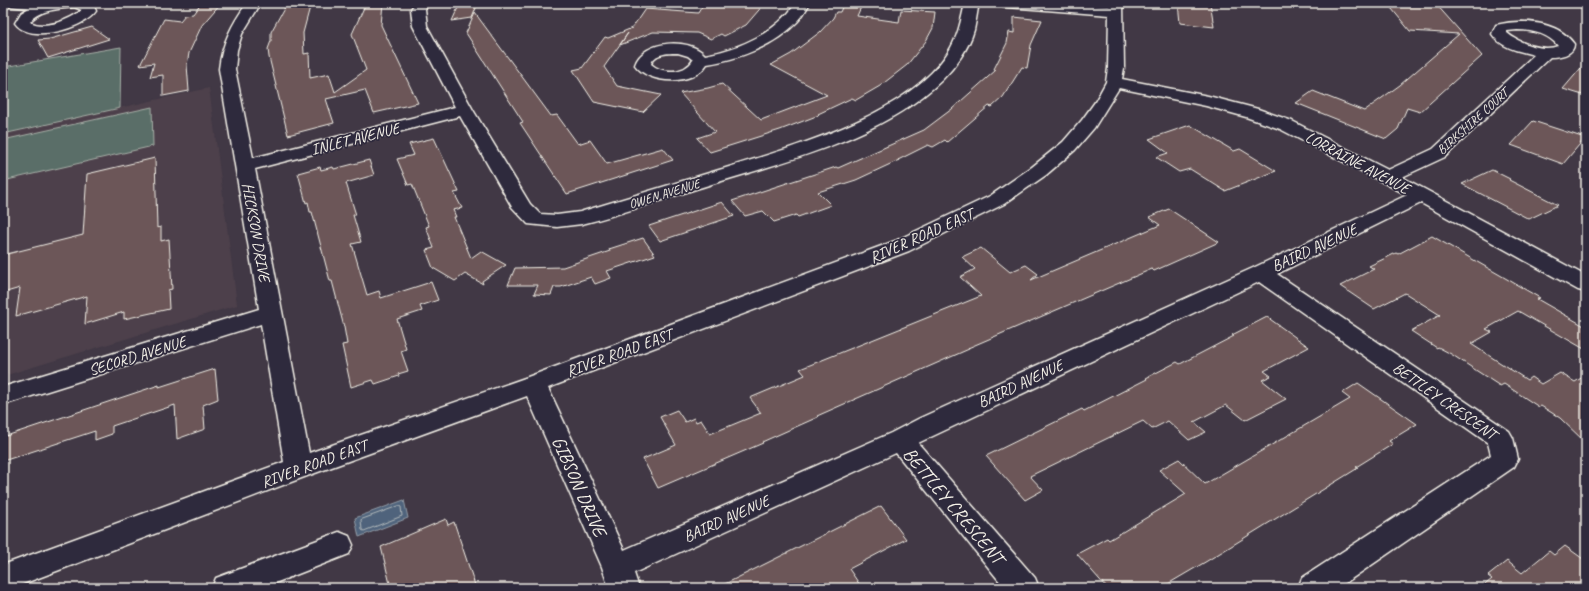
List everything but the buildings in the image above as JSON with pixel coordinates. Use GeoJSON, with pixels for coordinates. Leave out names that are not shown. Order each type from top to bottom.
{"type":"FeatureCollection","features":[{"type":"Feature","properties":{"kind":"street"},"geometry":{"type":"LineString","coordinates":[[12,3],[52,6]]}},
{"type":"Feature","properties":{"kind":"street","name":"HICKSON DRIVE"},"geometry":{"type":"LineString","coordinates":[[254,3],[237,28],[228,53],[226,70],[272,313],[298,468]]}},
{"type":"Feature","properties":{"kind":"street","name":"OWEN AVENUE"},"geometry":{"type":"LineString","coordinates":[[422,3],[418,9],[420,26],[465,110],[522,207],[535,220],[557,221],[582,218],[814,146],[848,132],[906,102],[928,85],[953,57],[968,29],[972,3]]}},
{"type":"Feature","properties":{"kind":"street"},"geometry":{"type":"LineString","coordinates":[[701,60],[727,56],[768,38],[793,18],[803,3]]}},
{"type":"Feature","properties":{"kind":"street"},"geometry":{"type":"LineString","coordinates":[[1008,3],[1116,7]]}},
{"type":"Feature","properties":{"kind":"street","name":"RIVER ROAD EAST"},"geometry":{"type":"LineString","coordinates":[[3,578],[298,468],[534,384],[902,246],[998,200],[1039,171],[1069,146],[1088,124],[1114,82],[1116,68],[1116,7]]}},
{"type":"Feature","properties":{"kind":"street","name":"BIRKSHIRE COURT"},"geometry":{"type":"LineString","coordinates":[[1388,177],[1439,153],[1546,52]]}},
{"type":"Feature","properties":{"kind":"street","name":"LORRAINE AVENUE"},"geometry":{"type":"LineString","coordinates":[[1114,82],[1208,101],[1252,113],[1286,125],[1422,195],[1586,285]]}},
{"type":"Feature","properties":{"kind":"street","name":"INLET AVENUE"},"geometry":{"type":"LineString","coordinates":[[245,166],[465,110]]}},
{"type":"Feature","properties":{"kind":"street","name":"BAIRD AVENUE"},"geometry":{"type":"LineString","coordinates":[[620,577],[936,422],[1261,273],[1422,195]]}},
{"type":"Feature","properties":{"kind":"street","name":"BETTLEY CRESCENT"},"geometry":{"type":"LineString","coordinates":[[1261,273],[1500,438],[1505,459],[1313,588]]}},
{"type":"Feature","properties":{"kind":"street","name":"SECORD AVENUE"},"geometry":{"type":"LineString","coordinates":[[3,396],[272,313]]}},
{"type":"Feature","properties":{"kind":"street","name":"GIBSON DRIVE"},"geometry":{"type":"LineString","coordinates":[[534,384],[620,577]]}},
{"type":"Feature","properties":{"kind":"street","name":"BETTLEY CRESCENT"},"geometry":{"type":"LineString","coordinates":[[900,440],[1024,588]]}},
{"type":"Feature","properties":{"kind":"street"},"geometry":{"type":"LineString","coordinates":[[227,588],[339,545]]}},
{"type":"Feature","properties":{"kind":"shaded area"},"geometry":{"type":"Polygon","coordinates":[[[209,88],[237,305],[3,376],[3,134],[209,88]]]}},
{"type":"Feature","properties":{"kind":"green space"},"geometry":{"type":"Polygon","coordinates":[[[121,47],[120,108],[3,134],[3,67],[121,47]]]}},
{"type":"Feature","properties":{"kind":"green space"},"geometry":{"type":"Polygon","coordinates":[[[152,107],[153,146],[3,181],[3,140],[152,107]]]}},
{"type":"Feature","properties":{"kind":"water"},"geometry":{"type":"Polygon","coordinates":[[[404,500],[408,518],[359,537],[355,518],[404,500]]]}}]}
